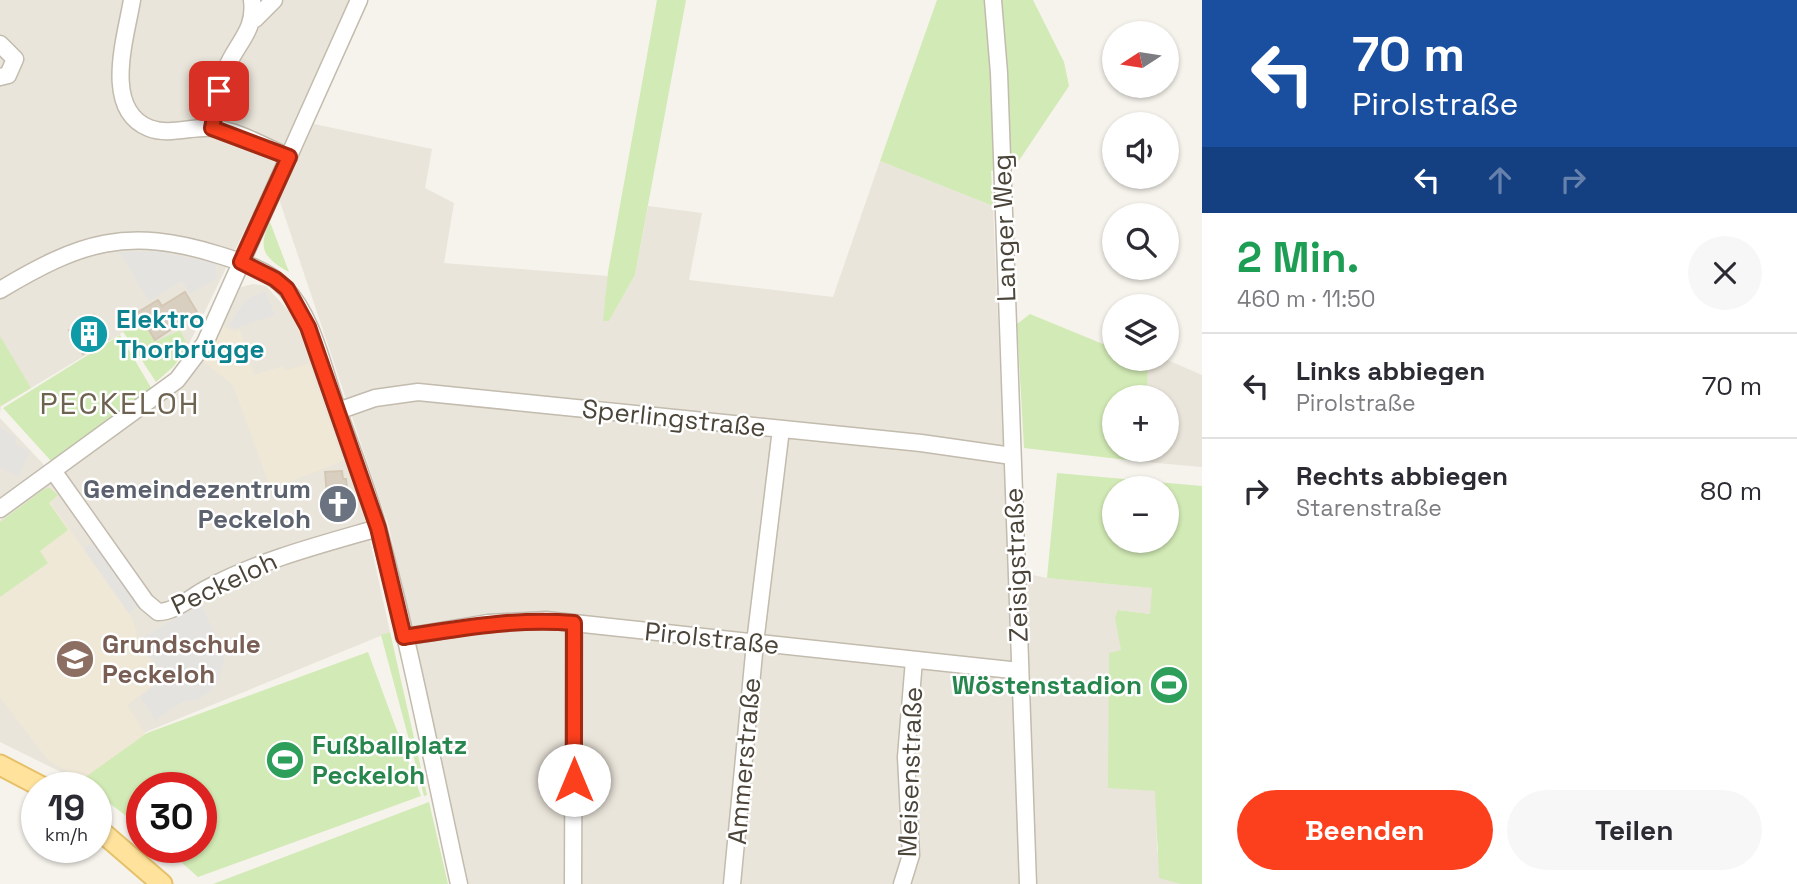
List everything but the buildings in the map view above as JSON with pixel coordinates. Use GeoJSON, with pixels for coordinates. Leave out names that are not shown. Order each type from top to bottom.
{"type":"FeatureCollection","features":[{"type":"Feature","properties":{"kind":"main road"},"geometry":{"type":"LineString","coordinates":[[0,765],[21,776]]}},
{"type":"Feature","properties":{"kind":"main road"},"geometry":{"type":"LineString","coordinates":[[112,841],[162,884]]}},
{"type":"Feature","properties":{"kind":"street"},"geometry":{"type":"LineString","coordinates":[[132,0],[121,89],[127,112],[148,128],[171,131],[212,128],[289,157]]}},
{"type":"Feature","properties":{"kind":"street"},"geometry":{"type":"LineString","coordinates":[[252,0],[255,19]]}},
{"type":"Feature","properties":{"kind":"street"},"geometry":{"type":"LineString","coordinates":[[212,128],[213,112],[225,69],[255,19],[274,0]]}},
{"type":"Feature","properties":{"kind":"street"},"geometry":{"type":"LineString","coordinates":[[0,509],[177,380],[205,343],[359,0]]}},
{"type":"Feature","properties":{"kind":"street","name":"Langer Weg"},"geometry":{"type":"LineString","coordinates":[[993,0],[999,73],[1012,456]]}},
{"type":"Feature","properties":{"kind":"street"},"geometry":{"type":"LineString","coordinates":[[0,44],[15,59],[8,75],[0,77]]}},
{"type":"Feature","properties":{"kind":"street"},"geometry":{"type":"LineString","coordinates":[[0,290],[68,252],[123,240],[156,240],[193,247],[241,262],[275,279],[297,304],[338,411],[378,528],[459,884]]}},
{"type":"Feature","properties":{"kind":"street","name":"Sperlingstraße"},"geometry":{"type":"LineString","coordinates":[[338,411],[375,398],[418,392],[1012,456]]}},
{"type":"Feature","properties":{"kind":"street","name":"Ammerstraße"},"geometry":{"type":"LineString","coordinates":[[732,884],[755,643],[781,429]]}},
{"type":"Feature","properties":{"kind":"street","name":"Zeisigstraße"},"geometry":{"type":"LineString","coordinates":[[1012,456],[1028,884]]}},
{"type":"Feature","properties":{"kind":"street","name":"Peckeloh"},"geometry":{"type":"LineString","coordinates":[[54,472],[146,602],[158,612],[171,609],[236,573],[293,552],[378,528]]}},
{"type":"Feature","properties":{"kind":"street","name":"Pirolstraße"},"geometry":{"type":"LineString","coordinates":[[404,637],[488,623],[546,620],[1020,671]]}},
{"type":"Feature","properties":{"kind":"street"},"geometry":{"type":"LineString","coordinates":[[573,884],[574,623]]}},
{"type":"Feature","properties":{"kind":"street","name":"Meisenstraße"},"geometry":{"type":"LineString","coordinates":[[902,884],[911,855],[906,757],[914,660]]}},
{"type":"Feature","properties":{"kind":"shaded area"},"geometry":{"type":"Polygon","coordinates":[[[0,0],[353,0],[298,121],[188,346],[179,330],[155,343],[139,318],[119,335],[1,406],[0,414],[0,0]]]}},
{"type":"Feature","properties":{"kind":"shaded area"},"geometry":{"type":"Polygon","coordinates":[[[314,124],[432,149],[425,188],[454,203],[444,263],[608,276],[604,321],[609,321],[635,275],[648,206],[702,213],[689,280],[833,297],[880,161],[993,206],[1009,570],[1047,578],[1153,588],[1150,614],[1118,610],[1121,650],[1108,787],[1156,791],[1157,852],[1181,884],[466,884],[389,527],[279,199],[314,124]]]}},
{"type":"Feature","properties":{"kind":"shaded area"},"geometry":{"type":"Polygon","coordinates":[[[157,251],[215,263],[217,278],[190,294],[182,281],[149,301],[119,252],[157,251]]]}},
{"type":"Feature","properties":{"kind":"shaded area"},"geometry":{"type":"Polygon","coordinates":[[[253,284],[266,286],[296,319],[364,514],[390,632],[146,732],[91,772],[61,772],[0,742],[0,520],[179,389],[199,367],[241,287],[253,284]]]}},
{"type":"Feature","properties":{"kind":"shaded area"},"geometry":{"type":"Polygon","coordinates":[[[265,291],[275,315],[234,329],[229,325],[246,299],[265,291]]]}},
{"type":"Feature","properties":{"kind":"shaded area"},"geometry":{"type":"Polygon","coordinates":[[[223,326],[234,332],[240,330],[254,375],[283,366],[285,371],[309,363],[343,461],[271,489],[233,385],[203,361],[223,326]]]}},
{"type":"Feature","properties":{"kind":"shaded area"},"geometry":{"type":"Polygon","coordinates":[[[1179,365],[1202,375],[1202,467],[1145,462],[1179,462],[1179,385],[1147,385],[1148,371],[1179,371],[1179,365]]]}},
{"type":"Feature","properties":{"kind":"shaded area"},"geometry":{"type":"Polygon","coordinates":[[[0,418],[45,466],[0,498],[0,418]]]}},
{"type":"Feature","properties":{"kind":"shaded area"},"geometry":{"type":"Polygon","coordinates":[[[0,427],[16,437],[15,444],[30,451],[19,477],[0,468],[0,427]]]}},
{"type":"Feature","properties":{"kind":"shaded area","name":"Grundschule Peckeloh"},"geometry":{"type":"Polygon","coordinates":[[[51,488],[59,495],[51,503],[133,620],[138,641],[163,678],[127,705],[149,740],[112,774],[69,772],[48,760],[0,697],[0,521],[44,489],[51,488]]]}},
{"type":"Feature","properties":{"kind":"shaded area"},"geometry":{"type":"Polygon","coordinates":[[[93,542],[138,606],[129,613],[84,549],[93,542]]]}},
{"type":"Feature","properties":{"kind":"shaded area"},"geometry":{"type":"Polygon","coordinates":[[[201,603],[225,658],[220,679],[210,692],[197,700],[184,701],[155,720],[140,697],[165,677],[139,640],[201,603]]]}},
{"type":"Feature","properties":{"kind":"green space"},"geometry":{"type":"Polygon","coordinates":[[[657,0],[686,0],[635,275],[609,321],[603,321],[608,272],[657,0]]]}},
{"type":"Feature","properties":{"kind":"green space"},"geometry":{"type":"Polygon","coordinates":[[[937,0],[1033,0],[1064,62],[1069,86],[1014,168],[991,171],[993,206],[880,161],[937,0]]]}},
{"type":"Feature","properties":{"kind":"green space"},"geometry":{"type":"Polygon","coordinates":[[[270,222],[289,272],[265,252],[264,239],[270,222]]]}},
{"type":"Feature","properties":{"kind":"green space"},"geometry":{"type":"Polygon","coordinates":[[[1030,314],[1102,344],[1102,371],[1148,371],[1147,385],[1102,385],[1102,457],[1024,448],[1017,324],[1030,314]]]}},
{"type":"Feature","properties":{"kind":"green space"},"geometry":{"type":"Polygon","coordinates":[[[139,317],[155,342],[180,330],[188,346],[174,366],[156,382],[122,330],[139,317]]]}},
{"type":"Feature","properties":{"kind":"green space"},"geometry":{"type":"Polygon","coordinates":[[[120,335],[153,391],[51,461],[3,408],[120,335]]]}},
{"type":"Feature","properties":{"kind":"green space"},"geometry":{"type":"Polygon","coordinates":[[[0,336],[31,388],[1,406],[0,404],[0,336]]]}},
{"type":"Feature","properties":{"kind":"green space","name":"Wöstenstadion"},"geometry":{"type":"Polygon","coordinates":[[[1057,473],[1102,477],[1102,553],[1179,553],[1179,484],[1202,486],[1202,884],[1181,884],[1159,878],[1155,791],[1108,788],[1109,653],[1121,650],[1115,618],[1118,610],[1150,614],[1152,588],[1047,578],[1057,473]]]}},
{"type":"Feature","properties":{"kind":"green space"},"geometry":{"type":"Polygon","coordinates":[[[50,488],[58,495],[49,503],[68,530],[40,551],[48,563],[0,597],[0,522],[44,489],[50,488]]]}},
{"type":"Feature","properties":{"kind":"green space"},"geometry":{"type":"Polygon","coordinates":[[[390,632],[427,795],[424,796],[381,635],[390,632]]]}},
{"type":"Feature","properties":{"kind":"green space","name":"Fußballplatz Peckeloh"},"geometry":{"type":"Polygon","coordinates":[[[368,652],[421,796],[198,877],[182,863],[217,863],[217,772],[126,772],[126,816],[112,805],[112,772],[93,772],[147,733],[368,652]]]}},
{"type":"Feature","properties":{"kind":"green space"},"geometry":{"type":"Polygon","coordinates":[[[429,802],[448,884],[213,884],[429,802]]]}},
{"type":"Feature","properties":{"kind":"place","name":"Elektro Thorbrügge"},"geometry":{"type":"Point","coordinates":[89,334]}},
{"type":"Feature","properties":{"kind":"place","name":"Gemeindezentrum Peckeloh"},"geometry":{"type":"Point","coordinates":[338,504]}},
{"type":"Feature","properties":{"kind":"place","name":"Grundschule Peckeloh"},"geometry":{"type":"Point","coordinates":[75,659]}},
{"type":"Feature","properties":{"kind":"place","name":"Wöstenstadion"},"geometry":{"type":"Point","coordinates":[1169,685]}},
{"type":"Feature","properties":{"kind":"place","name":"Fußballplatz Peckeloh"},"geometry":{"type":"Point","coordinates":[285,760]}},
{"type":"Feature","properties":{"kind":"district","name":"PECKELOH"},"geometry":{"type":"Point","coordinates":[120,404]}},
{"type":"Feature","properties":{"kind":"route"},"geometry":{"type":"LineString","coordinates":[[219,91],[212,128],[230,132],[289,157],[241,262],[275,279],[287,289],[308,327],[378,528],[404,637],[488,623],[546,620],[574,623],[574,780]]}}]}
